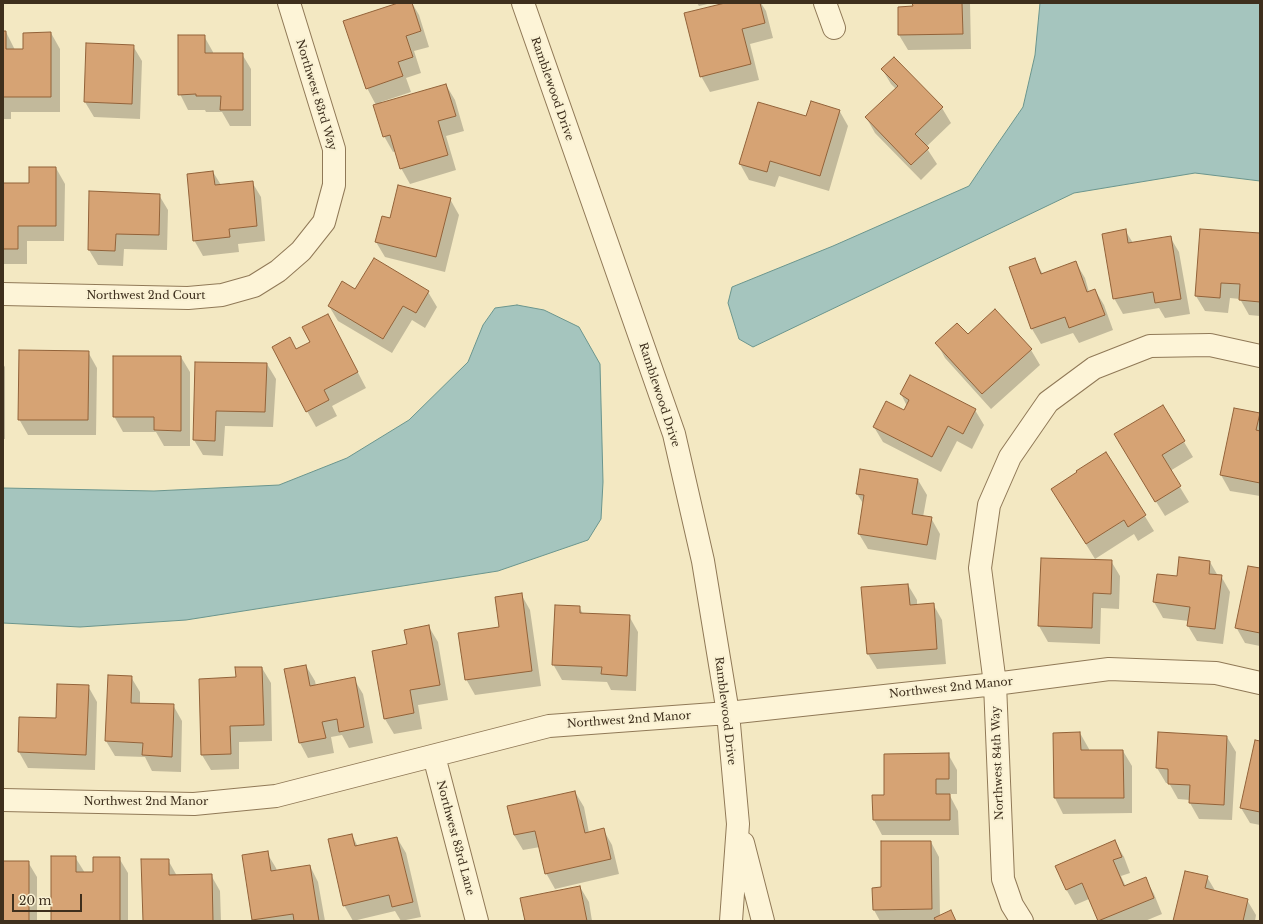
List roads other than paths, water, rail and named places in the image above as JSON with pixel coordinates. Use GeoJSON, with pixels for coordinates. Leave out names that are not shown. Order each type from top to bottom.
{"type":"FeatureCollection","features":[{"type":"Feature","properties":{"kind":"street","name":"Northwest 83rd Way"},"geometry":{"type":"LineString","coordinates":[[289,3],[334,149],[334,185],[324,222],[301,251]]}},
{"type":"Feature","properties":{"kind":"street","name":"Ramblewood Drive"},"geometry":{"type":"LineString","coordinates":[[523,3],[674,434],[703,561],[728,713],[738,824],[731,921]]}},
{"type":"Feature","properties":{"kind":"street"},"geometry":{"type":"LineString","coordinates":[[825,3],[834,28]]}},
{"type":"Feature","properties":{"kind":"street","name":"Northwest 2nd Court"},"geometry":{"type":"LineString","coordinates":[[3,294],[188,298],[222,295],[254,286],[278,271],[301,251]]}},
{"type":"Feature","properties":{"kind":"street","name":"Northwest 84th Way"},"geometry":{"type":"LineString","coordinates":[[1022,921],[1012,905],[1003,879],[994,684],[980,568],[989,505],[1010,457],[1048,402],[1094,368],[1150,346],[1210,345],[1260,356]]}},
{"type":"Feature","properties":{"kind":"street","name":"Northwest 2nd Manor"},"geometry":{"type":"LineString","coordinates":[[3,800],[194,804],[276,796],[549,726],[728,713],[994,684],[1109,669],[1216,673],[1260,683]]}},
{"type":"Feature","properties":{"kind":"street","name":"Northwest 83rd Lane"},"geometry":{"type":"LineString","coordinates":[[434,756],[477,921]]}},
{"type":"Feature","properties":{"kind":"street","name":"Ramblewood Drive"},"geometry":{"type":"LineString","coordinates":[[738,824],[763,921]]}},
{"type":"Feature","properties":{"kind":"water"},"geometry":{"type":"Polygon","coordinates":[[[1040,3],[1260,3],[1260,181],[1195,173],[1074,193],[753,347],[739,339],[728,303],[732,287],[833,246],[969,186],[1023,107],[1035,55],[1040,3]]]}},
{"type":"Feature","properties":{"kind":"water"},"geometry":{"type":"Polygon","coordinates":[[[517,305],[544,310],[579,327],[600,364],[603,482],[601,519],[588,540],[498,571],[186,620],[80,627],[3,623],[3,488],[154,491],[279,485],[347,458],[409,420],[468,362],[483,325],[495,308],[517,305]]]}}]}
